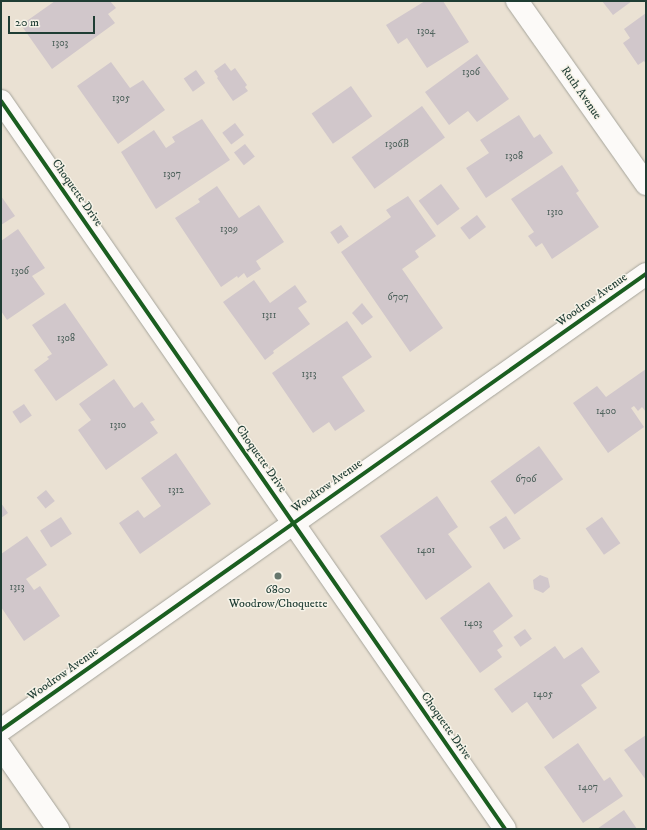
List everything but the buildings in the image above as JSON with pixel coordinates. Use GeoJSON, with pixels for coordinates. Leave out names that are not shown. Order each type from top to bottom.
{"type":"FeatureCollection","features":[{"type":"Feature","properties":{"kind":"street","name":"Ruth Avenue"},"geometry":{"type":"LineString","coordinates":[[517,1],[646,184]]}},
{"type":"Feature","properties":{"kind":"street","name":"Choquette Drive"},"geometry":{"type":"LineString","coordinates":[[1,101],[505,829]]}},
{"type":"Feature","properties":{"kind":"street","name":"Woodrow Avenue"},"geometry":{"type":"LineString","coordinates":[[1,730],[293,522],[646,274]]}},
{"type":"Feature","properties":{"kind":"street"},"geometry":{"type":"LineString","coordinates":[[1,747],[58,829]]}},
{"type":"Feature","properties":{"kind":"cycle path"},"geometry":{"type":"LineString","coordinates":[[1,101],[505,829]]}},
{"type":"Feature","properties":{"kind":"cycle path"},"geometry":{"type":"LineString","coordinates":[[1,730],[646,274]]}},
{"type":"Feature","properties":{"kind":"place","name":"6800 Woodrow/Choquette"},"geometry":{"type":"Point","coordinates":[278,576]}}]}
